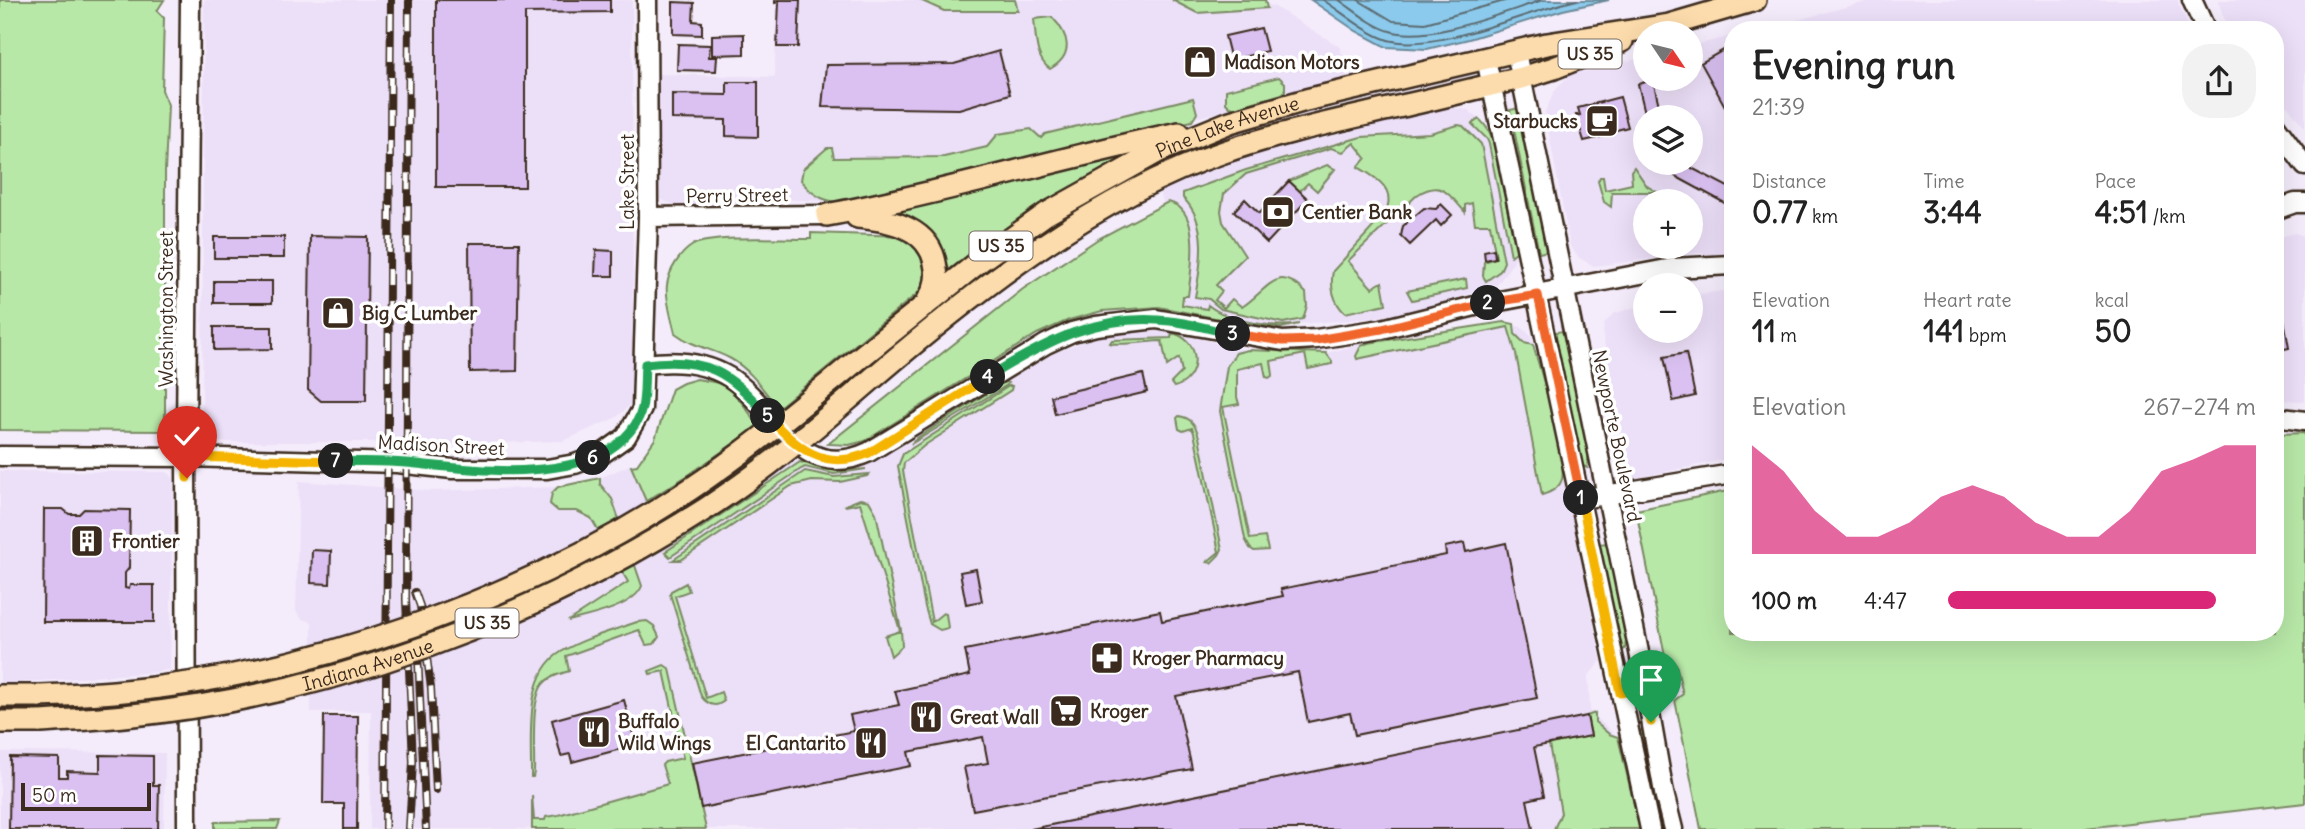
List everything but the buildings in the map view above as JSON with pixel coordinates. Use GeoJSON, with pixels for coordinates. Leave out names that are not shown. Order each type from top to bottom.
{"type":"FeatureCollection","features":[{"type":"Feature","properties":{"kind":"main road","name":"Pine Lake Avenue"},"geometry":{"type":"LineString","coordinates":[[1678,21],[1755,0]]}},
{"type":"Feature","properties":{"kind":"main road","name":"Pine Lake Avenue"},"geometry":{"type":"LineString","coordinates":[[857,360],[926,303],[1046,214],[1159,151],[1230,122],[1306,100],[1547,44],[1633,31]]}},
{"type":"Feature","properties":{"kind":"main road","name":"Pine Lake Avenue"},"geometry":{"type":"LineString","coordinates":[[873,378],[929,330],[1063,233],[1113,202],[1170,174],[1222,152],[1279,135],[1522,78],[1633,36]]}},
{"type":"Feature","properties":{"kind":"main road"},"geometry":{"type":"LineString","coordinates":[[827,215],[898,202],[1126,144],[1230,122]]}},
{"type":"Feature","properties":{"kind":"main road"},"geometry":{"type":"LineString","coordinates":[[827,215],[879,219],[915,231],[928,244],[935,260],[937,276],[933,292],[926,303]]}},
{"type":"Feature","properties":{"kind":"main road","name":"Indiana Avenue"},"geometry":{"type":"LineString","coordinates":[[0,696],[116,692],[220,677],[287,663],[401,630],[466,605],[609,538],[677,497],[741,454],[857,360]]}},
{"type":"Feature","properties":{"kind":"main road","name":"Indiana Avenue"},"geometry":{"type":"LineString","coordinates":[[0,722],[125,716],[247,696],[300,685],[368,665],[480,626],[580,581],[708,507],[804,437],[873,378]]}},
{"type":"Feature","properties":{"kind":"street","name":"Washington Street"},"geometry":{"type":"LineString","coordinates":[[187,829],[190,0]]}},
{"type":"Feature","properties":{"kind":"street","name":"Lake Street"},"geometry":{"type":"LineString","coordinates":[[645,364],[648,217],[647,0]]}},
{"type":"Feature","properties":{"kind":"street"},"geometry":{"type":"LineString","coordinates":[[2192,0],[2202,21]]}},
{"type":"Feature","properties":{"kind":"street","name":"Newporte Boulevard"},"geometry":{"type":"LineString","coordinates":[[1516,52],[1673,829]]}},
{"type":"Feature","properties":{"kind":"street"},"geometry":{"type":"LineString","coordinates":[[1486,59],[1650,829]]}},
{"type":"Feature","properties":{"kind":"street"},"geometry":{"type":"LineString","coordinates":[[2284,137],[2305,166]]}},
{"type":"Feature","properties":{"kind":"street"},"geometry":{"type":"LineString","coordinates":[[2284,207],[2305,203]]}},
{"type":"Feature","properties":{"kind":"street","name":"Perry Street"},"geometry":{"type":"LineString","coordinates":[[648,217],[827,215]]}},
{"type":"Feature","properties":{"kind":"street"},"geometry":{"type":"LineString","coordinates":[[645,364],[669,361],[707,366],[729,377],[746,391],[800,449],[822,457],[848,459],[869,453],[1046,344],[1084,329],[1156,320],[1283,341],[1316,340],[1382,329],[1479,304],[1672,268],[1724,265]]}},
{"type":"Feature","properties":{"kind":"street","name":"Madison Street"},"geometry":{"type":"LineString","coordinates":[[0,456],[187,457],[397,463],[452,469],[547,470],[602,454],[626,437],[642,410],[645,364]]}},
{"type":"Feature","properties":{"kind":"street"},"geometry":{"type":"LineString","coordinates":[[2284,418],[2305,421]]}},
{"type":"Feature","properties":{"kind":"street"},"geometry":{"type":"LineString","coordinates":[[1581,499],[1724,475]]}},
{"type":"Feature","properties":{"kind":"street"},"geometry":{"type":"LineString","coordinates":[[1620,693],[1644,688]]}},
{"type":"Feature","properties":{"kind":"shaded area"},"geometry":{"type":"Polygon","coordinates":[[[204,0],[632,0],[633,386],[629,406],[617,417],[563,441],[414,445],[372,442],[202,442],[204,0]]]}},
{"type":"Feature","properties":{"kind":"shaded area"},"geometry":{"type":"Polygon","coordinates":[[[776,0],[1251,0],[1275,7],[1340,47],[1348,76],[1324,85],[1074,149],[844,202],[777,199],[679,207],[660,199],[657,74],[775,77],[776,0]]]}},
{"type":"Feature","properties":{"kind":"shaded area"},"geometry":{"type":"Polygon","coordinates":[[[1873,0],[2177,0],[2186,21],[1794,21],[1873,0]]]}},
{"type":"Feature","properties":{"kind":"shaded area"},"geometry":{"type":"Polygon","coordinates":[[[2218,0],[2305,0],[2305,128],[2284,101],[2284,21],[2226,21],[2218,0]]]}},
{"type":"Feature","properties":{"kind":"shaded area"},"geometry":{"type":"Polygon","coordinates":[[[1724,38],[1724,255],[1703,253],[1703,189],[1633,189],[1633,259],[1649,259],[1594,266],[1579,258],[1570,246],[1545,112],[1554,92],[1569,75],[1633,60],[1633,91],[1703,91],[1703,43],[1724,38]]]}},
{"type":"Feature","properties":{"kind":"shaded area"},"geometry":{"type":"Polygon","coordinates":[[[1449,107],[1468,110],[1486,125],[1517,241],[1514,261],[1497,285],[1427,307],[1373,318],[1299,324],[1287,328],[1240,323],[1178,309],[1176,245],[1160,192],[1252,156],[1449,107]]]}},
{"type":"Feature","properties":{"kind":"shaded area"},"geometry":{"type":"Polygon","coordinates":[[[2294,233],[2305,236],[2305,401],[2284,400],[2284,236],[2294,233]]]}},
{"type":"Feature","properties":{"kind":"shaded area"},"geometry":{"type":"Polygon","coordinates":[[[1724,291],[1724,460],[1630,479],[1603,336],[1604,324],[1613,314],[1633,308],[1633,343],[1703,343],[1703,294],[1724,291]]]}},
{"type":"Feature","properties":{"kind":"shaded area"},"geometry":{"type":"Polygon","coordinates":[[[1504,322],[1521,327],[1531,336],[1548,398],[1601,661],[1588,676],[1590,711],[1616,736],[1638,829],[370,829],[371,711],[311,712],[312,622],[302,619],[296,611],[299,481],[431,491],[558,487],[600,478],[632,464],[637,465],[655,439],[672,389],[697,379],[720,384],[727,389],[762,431],[800,462],[836,471],[865,467],[917,438],[1050,355],[1100,335],[1168,332],[1252,351],[1326,353],[1368,343],[1504,322]]]}},
{"type":"Feature","properties":{"kind":"shaded area"},"geometry":{"type":"Polygon","coordinates":[[[0,471],[167,472],[173,477],[170,669],[0,684],[0,471]]]}},
{"type":"Feature","properties":{"kind":"shaded area"},"geometry":{"type":"Polygon","coordinates":[[[0,752],[165,753],[164,829],[0,829],[0,752]]]}},
{"type":"Feature","properties":{"kind":"green space"},"geometry":{"type":"Polygon","coordinates":[[[0,0],[164,0],[157,11],[164,18],[162,90],[168,105],[165,172],[165,418],[162,431],[0,430],[0,0]]]}},
{"type":"Feature","properties":{"kind":"green space"},"geometry":{"type":"Polygon","coordinates":[[[920,0],[1015,0],[1018,11],[944,11],[920,0]]]}},
{"type":"Feature","properties":{"kind":"green space"},"geometry":{"type":"Polygon","coordinates":[[[1172,0],[1265,0],[1267,8],[1197,13],[1172,0]]]}},
{"type":"Feature","properties":{"kind":"green space"},"geometry":{"type":"Polygon","coordinates":[[[1052,17],[1063,31],[1067,45],[1063,58],[1050,69],[1039,53],[1034,19],[1052,17]]]}},
{"type":"Feature","properties":{"kind":"green space"},"geometry":{"type":"Polygon","coordinates":[[[1279,77],[1285,83],[1285,91],[1282,94],[1234,108],[1226,103],[1226,90],[1279,77]]]}},
{"type":"Feature","properties":{"kind":"green space"},"geometry":{"type":"Polygon","coordinates":[[[1193,98],[1197,113],[1192,121],[850,203],[822,198],[801,180],[803,169],[827,148],[832,148],[834,158],[944,157],[987,147],[998,134],[1031,129],[1041,138],[1045,134],[1193,98]]]}},
{"type":"Feature","properties":{"kind":"green space"},"geometry":{"type":"Polygon","coordinates":[[[1520,108],[1548,251],[1539,253],[1510,110],[1520,108]]]}},
{"type":"Feature","properties":{"kind":"green space"},"geometry":{"type":"Polygon","coordinates":[[[1479,119],[1494,142],[1505,176],[1517,241],[1516,252],[1511,256],[1489,144],[1472,124],[1479,119]]]}},
{"type":"Feature","properties":{"kind":"green space"},"geometry":{"type":"Polygon","coordinates":[[[1463,126],[1481,144],[1504,262],[1500,271],[1486,281],[1483,276],[1484,262],[1496,258],[1490,224],[1475,224],[1472,203],[1465,205],[1465,212],[1444,191],[1432,188],[1417,195],[1348,261],[1372,288],[1382,282],[1386,304],[1345,313],[1333,294],[1333,271],[1385,214],[1389,198],[1378,180],[1358,167],[1366,158],[1354,143],[1343,152],[1331,148],[1246,174],[1224,194],[1221,211],[1223,222],[1245,256],[1216,285],[1222,291],[1215,300],[1224,308],[1232,299],[1242,307],[1273,282],[1287,280],[1306,293],[1307,306],[1303,319],[1283,323],[1221,309],[1209,299],[1195,297],[1201,258],[1200,232],[1197,219],[1183,198],[1183,193],[1246,170],[1361,137],[1430,133],[1463,126]]]}},
{"type":"Feature","properties":{"kind":"green space"},"geometry":{"type":"Polygon","coordinates":[[[1128,155],[1055,196],[950,269],[928,231],[912,221],[890,213],[889,210],[1128,155]]]}},
{"type":"Feature","properties":{"kind":"green space"},"geometry":{"type":"Polygon","coordinates":[[[1327,165],[1335,169],[1317,191],[1308,183],[1300,191],[1289,181],[1327,165]]]}},
{"type":"Feature","properties":{"kind":"green space"},"geometry":{"type":"Polygon","coordinates":[[[1633,168],[1633,175],[1639,175],[1652,189],[1612,192],[1611,207],[1604,202],[1598,181],[1600,177],[1603,177],[1605,190],[1632,184],[1633,168]]]}},
{"type":"Feature","properties":{"kind":"green space"},"geometry":{"type":"Polygon","coordinates":[[[1168,202],[1179,207],[1186,216],[1192,242],[1188,296],[1183,296],[1182,305],[1207,309],[1208,305],[1227,315],[1252,322],[1299,324],[1281,328],[1159,307],[1102,311],[1069,320],[1037,334],[865,441],[849,445],[828,444],[1023,289],[1098,239],[1168,202]]]}},
{"type":"Feature","properties":{"kind":"green space"},"geometry":{"type":"Polygon","coordinates":[[[811,233],[905,236],[921,250],[927,267],[925,285],[778,408],[745,369],[724,355],[689,342],[675,333],[667,285],[676,262],[693,245],[732,239],[811,239],[811,233]]]}},
{"type":"Feature","properties":{"kind":"green space"},"geometry":{"type":"Polygon","coordinates":[[[1466,279],[1467,288],[1412,300],[1407,291],[1466,279]]]}},
{"type":"Feature","properties":{"kind":"green space"},"geometry":{"type":"Polygon","coordinates":[[[1504,322],[1514,324],[1515,334],[1524,343],[1533,345],[1557,434],[1562,479],[1557,488],[1542,495],[1516,354],[1508,327],[1357,359],[1356,356],[1361,346],[1368,343],[1504,322]]]}},
{"type":"Feature","properties":{"kind":"green space"},"geometry":{"type":"Polygon","coordinates":[[[1564,331],[1589,455],[1587,468],[1582,465],[1555,332],[1564,331]]]}},
{"type":"Feature","properties":{"kind":"green space"},"geometry":{"type":"Polygon","coordinates":[[[1172,333],[1189,343],[1195,360],[1190,376],[1174,387],[1171,383],[1182,372],[1179,358],[1167,366],[1162,341],[1110,343],[1112,340],[1171,338],[1172,333]]]}},
{"type":"Feature","properties":{"kind":"green space"},"geometry":{"type":"Polygon","coordinates":[[[1248,350],[1326,353],[1332,361],[1332,364],[1308,369],[1305,354],[1271,361],[1273,375],[1269,378],[1266,377],[1263,363],[1237,369],[1239,404],[1223,407],[1250,539],[1265,537],[1268,550],[1254,551],[1245,539],[1220,411],[1227,366],[1236,353],[1248,350]]]}},
{"type":"Feature","properties":{"kind":"green space"},"geometry":{"type":"Polygon","coordinates":[[[697,379],[727,388],[744,405],[762,431],[757,435],[750,432],[646,501],[631,466],[637,465],[655,439],[672,389],[697,379]]]}},
{"type":"Feature","properties":{"kind":"green space"},"geometry":{"type":"Polygon","coordinates":[[[1005,382],[1007,385],[911,444],[917,438],[1005,382]]]}},
{"type":"Feature","properties":{"kind":"green space"},"geometry":{"type":"Polygon","coordinates":[[[1012,386],[1011,390],[925,445],[904,463],[903,471],[932,622],[943,613],[946,614],[948,628],[940,630],[930,624],[925,607],[898,466],[903,454],[1012,386]]]}},
{"type":"Feature","properties":{"kind":"green space"},"geometry":{"type":"Polygon","coordinates":[[[1179,416],[1193,423],[1199,437],[1222,549],[1211,563],[1207,562],[1219,552],[1194,433],[1192,428],[1183,431],[1179,429],[1179,416]]]}},
{"type":"Feature","properties":{"kind":"green space"},"geometry":{"type":"Polygon","coordinates":[[[2305,433],[2305,803],[2077,829],[1701,829],[1675,700],[1683,694],[1676,664],[1666,661],[1636,510],[1724,492],[1724,641],[2284,641],[2284,434],[2305,433]]]}},
{"type":"Feature","properties":{"kind":"green space"},"geometry":{"type":"Polygon","coordinates":[[[800,462],[836,471],[866,469],[834,474],[805,467],[670,557],[665,552],[800,462]]]}},
{"type":"Feature","properties":{"kind":"green space"},"geometry":{"type":"Polygon","coordinates":[[[805,471],[834,477],[869,474],[840,482],[812,481],[791,486],[681,560],[673,560],[805,471]]]}},
{"type":"Feature","properties":{"kind":"green space"},"geometry":{"type":"Polygon","coordinates":[[[600,478],[600,484],[612,499],[642,586],[630,600],[620,605],[568,621],[628,582],[591,518],[577,511],[558,511],[550,504],[552,493],[558,487],[600,478]]]}},
{"type":"Feature","properties":{"kind":"green space"},"geometry":{"type":"Polygon","coordinates":[[[860,499],[869,501],[876,513],[901,630],[902,646],[891,656],[885,636],[900,631],[898,624],[860,503],[845,505],[860,499]]]}},
{"type":"Feature","properties":{"kind":"green space"},"geometry":{"type":"Polygon","coordinates":[[[1607,543],[1626,640],[1625,649],[1621,651],[1598,544],[1607,543]]]}},
{"type":"Feature","properties":{"kind":"green space"},"geometry":{"type":"Polygon","coordinates":[[[686,583],[689,591],[675,596],[706,698],[721,692],[724,701],[715,705],[706,702],[701,696],[670,594],[686,583]]]}},
{"type":"Feature","properties":{"kind":"green space"},"geometry":{"type":"Polygon","coordinates":[[[647,621],[654,626],[659,637],[654,644],[646,645],[639,630],[566,656],[569,671],[544,683],[535,712],[534,772],[531,777],[532,709],[540,676],[549,662],[561,652],[598,635],[647,621]]]}},
{"type":"Feature","properties":{"kind":"green space"},"geometry":{"type":"Polygon","coordinates":[[[664,665],[670,669],[706,829],[532,829],[532,795],[534,820],[545,820],[546,817],[668,784],[662,765],[683,758],[664,671],[650,674],[649,671],[664,665]]]}},
{"type":"Feature","properties":{"kind":"green space"},"geometry":{"type":"Polygon","coordinates":[[[1595,713],[1595,722],[1609,734],[1618,737],[1640,829],[1554,829],[1561,813],[1549,744],[1591,736],[1587,716],[1595,713]]]}},
{"type":"Feature","properties":{"kind":"green space"},"geometry":{"type":"Polygon","coordinates":[[[1642,729],[1646,732],[1665,829],[1659,829],[1645,782],[1639,745],[1639,733],[1642,729]]]}},
{"type":"Feature","properties":{"kind":"green space"},"geometry":{"type":"Polygon","coordinates":[[[280,821],[277,829],[215,829],[215,822],[280,821]]]}},
{"type":"Feature","properties":{"kind":"water"},"geometry":{"type":"Polygon","coordinates":[[[1311,0],[1609,0],[1563,10],[1427,49],[1386,47],[1356,31],[1311,0]]]}},
{"type":"Feature","properties":{"kind":"railway"},"geometry":{"type":"LineString","coordinates":[[385,829],[391,0]]}},
{"type":"Feature","properties":{"kind":"railway"},"geometry":{"type":"LineString","coordinates":[[409,0],[406,600],[413,762],[409,829]]}},
{"type":"Feature","properties":{"kind":"railway"},"geometry":{"type":"LineString","coordinates":[[415,592],[420,606],[431,688],[436,790]]}},
{"type":"Feature","properties":{"kind":"railway"},"geometry":{"type":"LineString","coordinates":[[417,633],[426,829]]}},
{"type":"Feature","properties":{"kind":"place","name":"Madison Motors"},"geometry":{"type":"Point","coordinates":[1200,62]}},
{"type":"Feature","properties":{"kind":"place","name":"Starbucks"},"geometry":{"type":"Point","coordinates":[1602,121]}},
{"type":"Feature","properties":{"kind":"place","name":"Centier Bank"},"geometry":{"type":"Point","coordinates":[1278,212]}},
{"type":"Feature","properties":{"kind":"place","name":"Big C Lumber"},"geometry":{"type":"Point","coordinates":[338,313]}},
{"type":"Feature","properties":{"kind":"place","name":"Frontier"},"geometry":{"type":"Point","coordinates":[87,541]}},
{"type":"Feature","properties":{"kind":"place","name":"Kroger Pharmacy"},"geometry":{"type":"Point","coordinates":[1107,658]}},
{"type":"Feature","properties":{"kind":"place","name":"Kroger"},"geometry":{"type":"Point","coordinates":[1066,711]}},
{"type":"Feature","properties":{"kind":"place","name":"Great Wall"},"geometry":{"type":"Point","coordinates":[926,717]}},
{"type":"Feature","properties":{"kind":"place","name":"Buffalo Wild Wings"},"geometry":{"type":"Point","coordinates":[594,732]}},
{"type":"Feature","properties":{"kind":"place","name":"El Cantarito"},"geometry":{"type":"Point","coordinates":[871,743]}},
{"type":"Feature","properties":{"kind":"route"},"geometry":{"type":"LineString","coordinates":[[187,478],[187,457],[407,463],[452,469],[547,470],[575,464],[602,454],[626,437],[642,410],[645,364],[669,361],[707,366],[729,377],[746,391],[800,449],[838,460],[857,458],[1018,359],[1072,332],[1096,326],[1129,321],[1172,321],[1251,337],[1283,341],[1316,340],[1382,329],[1479,304],[1538,295],[1620,693],[1644,688],[1651,722]]}}]}
